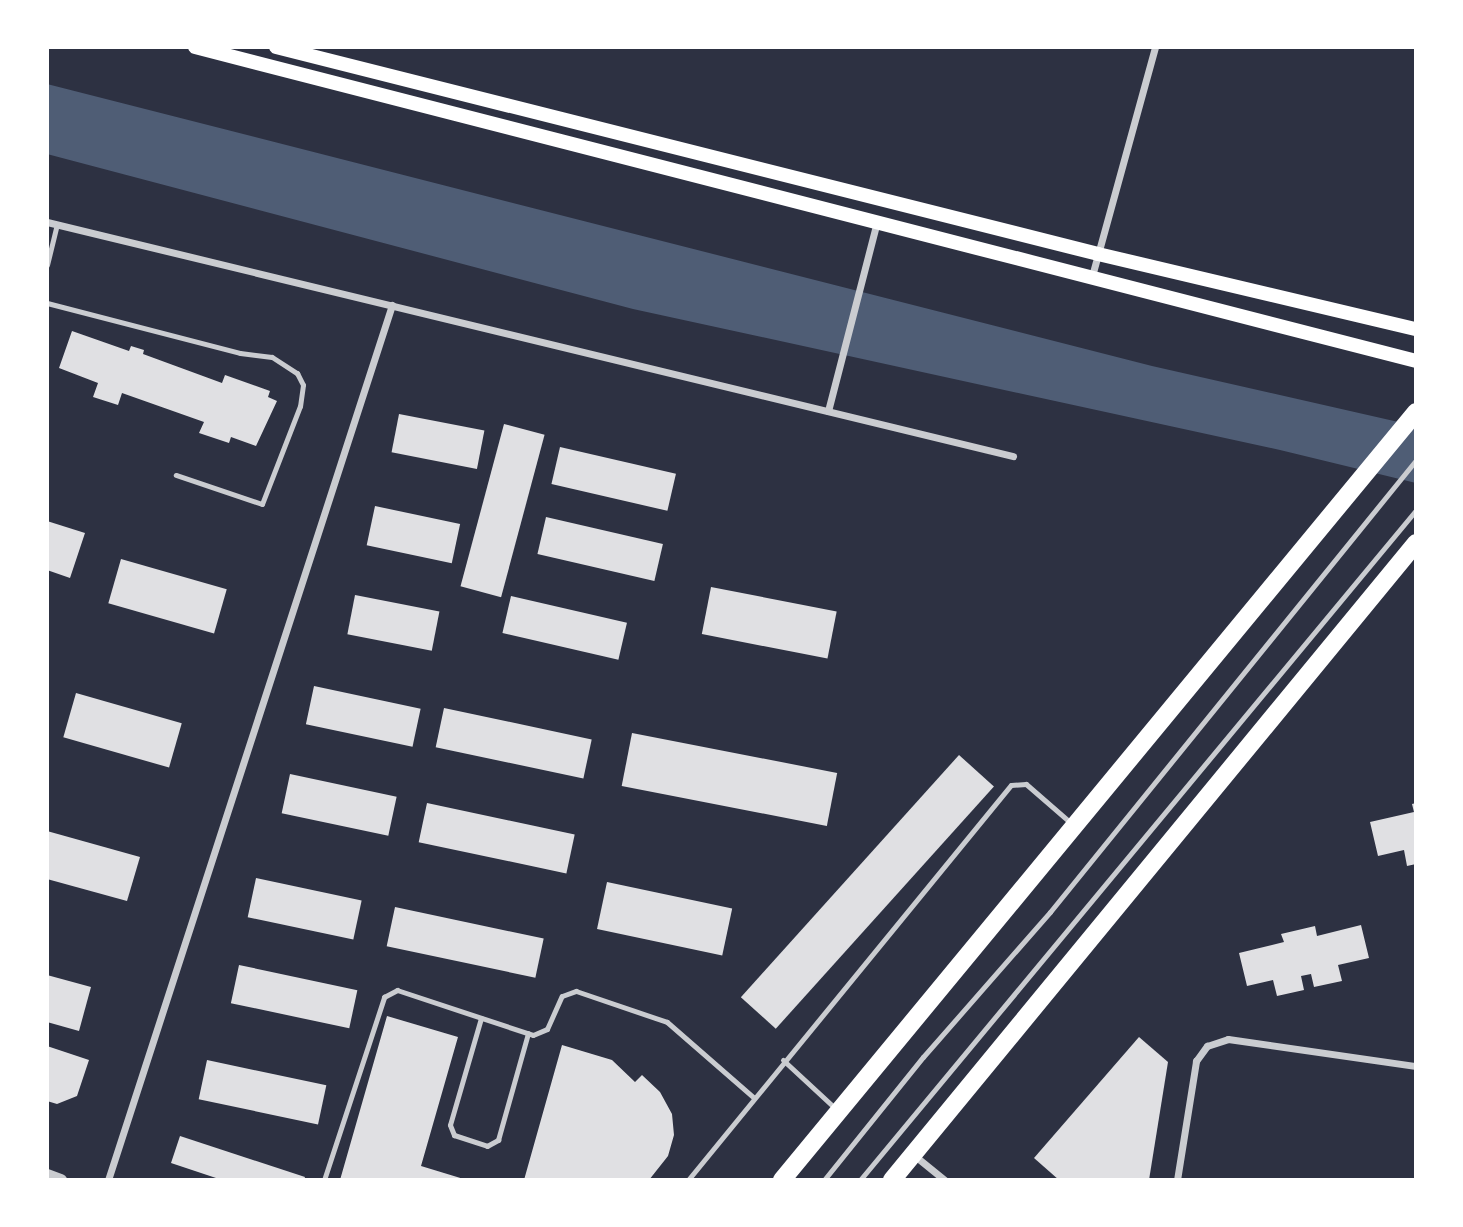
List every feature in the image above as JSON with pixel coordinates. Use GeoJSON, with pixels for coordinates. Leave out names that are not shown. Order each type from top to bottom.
{"type":"FeatureCollection","features":[{"type":"Feature","properties":{"kind":"main road"},"geometry":{"type":"LineString","coordinates":[[195,47],[1416,361]]}},
{"type":"Feature","properties":{"kind":"main road"},"geometry":{"type":"LineString","coordinates":[[276,47],[1098,254],[1416,329]]}},
{"type":"Feature","properties":{"kind":"main road"},"geometry":{"type":"LineString","coordinates":[[782,1180],[1413,414]]}},
{"type":"Feature","properties":{"kind":"main road"},"geometry":{"type":"LineString","coordinates":[[892,1180],[911,1153],[1416,543]]}},
{"type":"Feature","properties":{"kind":"street"},"geometry":{"type":"LineString","coordinates":[[1092,276],[1155,47]]}},
{"type":"Feature","properties":{"kind":"street"},"geometry":{"type":"LineString","coordinates":[[828,411],[877,221]]}},
{"type":"Feature","properties":{"kind":"street"},"geometry":{"type":"LineString","coordinates":[[47,222],[1013,456]]}},
{"type":"Feature","properties":{"kind":"street"},"geometry":{"type":"LineString","coordinates":[[108,1180],[392,305]]}},
{"type":"Feature","properties":{"kind":"street"},"geometry":{"type":"LineString","coordinates":[[1177,1180],[1196,1061],[1207,1046],[1228,1039],[1416,1066]]}},
{"type":"Feature","properties":{"kind":"street"},"geometry":{"type":"LineString","coordinates":[[911,1153],[945,1180]]}},
{"type":"Feature","properties":{"kind":"street"},"geometry":{"type":"LineString","coordinates":[[47,1175],[61,1180]]}},
{"type":"Feature","properties":{"kind":"lane"},"geometry":{"type":"LineString","coordinates":[[47,265],[58,224]]}},
{"type":"Feature","properties":{"kind":"lane"},"geometry":{"type":"LineString","coordinates":[[47,303],[240,352],[272,357],[297,373],[303,385],[299,406],[262,504],[176,475]]}},
{"type":"Feature","properties":{"kind":"lane"},"geometry":{"type":"LineString","coordinates":[[824,1180],[923,1057],[1050,912],[1416,460]]}},
{"type":"Feature","properties":{"kind":"lane"},"geometry":{"type":"LineString","coordinates":[[860,1180],[1416,510]]}},
{"type":"Feature","properties":{"kind":"lane"},"geometry":{"type":"LineString","coordinates":[[688,1180],[783,1060],[1011,785],[1026,784],[1073,825]]}},
{"type":"Feature","properties":{"kind":"lane"},"geometry":{"type":"LineString","coordinates":[[324,1180],[384,997],[397,990],[533,1035],[547,1029],[562,996],[576,991],[667,1022],[753,1097]]}},
{"type":"Feature","properties":{"kind":"lane"},"geometry":{"type":"LineString","coordinates":[[481,1017],[450,1125],[454,1135],[487,1146],[498,1140],[528,1033]]}},
{"type":"Feature","properties":{"kind":"lane"},"geometry":{"type":"LineString","coordinates":[[783,1060],[837,1110]]}},
{"type":"Feature","properties":{"kind":"water"},"geometry":{"type":"Polygon","coordinates":[[[47,84],[1152,366],[1416,426],[1416,483],[1280,450],[633,309],[47,154],[47,84]]]}},
{"type":"Feature","properties":{"kind":"building"},"geometry":{"type":"Polygon","coordinates":[[[72,331],[129,351],[131,346],[144,350],[143,354],[222,383],[225,375],[270,391],[268,397],[277,401],[256,446],[231,437],[229,443],[199,433],[204,422],[122,393],[118,405],[93,397],[98,383],[59,368],[72,331]]]}},
{"type":"Feature","properties":{"kind":"building"},"geometry":{"type":"Polygon","coordinates":[[[399,414],[484,431],[477,469],[392,452],[399,414]]]}},
{"type":"Feature","properties":{"kind":"building"},"geometry":{"type":"Polygon","coordinates":[[[504,424],[545,435],[501,597],[461,586],[504,424]]]}},
{"type":"Feature","properties":{"kind":"building"},"geometry":{"type":"Polygon","coordinates":[[[560,447],[676,474],[667,511],[551,484],[560,447]]]}},
{"type":"Feature","properties":{"kind":"building"},"geometry":{"type":"Polygon","coordinates":[[[375,506],[460,524],[452,563],[367,545],[375,506]]]}},
{"type":"Feature","properties":{"kind":"building"},"geometry":{"type":"Polygon","coordinates":[[[546,517],[663,544],[654,581],[537,554],[546,517]]]}},
{"type":"Feature","properties":{"kind":"building"},"geometry":{"type":"Polygon","coordinates":[[[47,521],[85,533],[70,578],[47,570],[47,521]]]}},
{"type":"Feature","properties":{"kind":"building"},"geometry":{"type":"Polygon","coordinates":[[[121,559],[227,589],[214,634],[108,603],[121,559]]]}},
{"type":"Feature","properties":{"kind":"building"},"geometry":{"type":"Polygon","coordinates":[[[711,587],[837,611],[827,659],[702,634],[711,587]]]}},
{"type":"Feature","properties":{"kind":"building"},"geometry":{"type":"Polygon","coordinates":[[[355,595],[439,611],[432,651],[347,634],[355,595]]]}},
{"type":"Feature","properties":{"kind":"building"},"geometry":{"type":"Polygon","coordinates":[[[511,596],[627,623],[618,660],[502,633],[511,596]]]}},
{"type":"Feature","properties":{"kind":"building"},"geometry":{"type":"Polygon","coordinates":[[[314,686],[421,709],[413,747],[306,724],[314,686]]]}},
{"type":"Feature","properties":{"kind":"building"},"geometry":{"type":"Polygon","coordinates":[[[76,693],[182,723],[169,768],[63,737],[76,693]]]}},
{"type":"Feature","properties":{"kind":"building"},"geometry":{"type":"Polygon","coordinates":[[[444,708],[592,739],[583,779],[436,747],[444,708]]]}},
{"type":"Feature","properties":{"kind":"building"},"geometry":{"type":"Polygon","coordinates":[[[632,733],[837,773],[827,826],[622,786],[632,733]]]}},
{"type":"Feature","properties":{"kind":"building"},"geometry":{"type":"Polygon","coordinates":[[[959,755],[994,786],[776,1029],[741,997],[959,755]]]}},
{"type":"Feature","properties":{"kind":"building"},"geometry":{"type":"Polygon","coordinates":[[[290,774],[397,797],[388,836],[282,813],[290,774]]]}},
{"type":"Feature","properties":{"kind":"building"},"geometry":{"type":"Polygon","coordinates":[[[427,803],[575,834],[566,874],[419,842],[427,803]]]}},
{"type":"Feature","properties":{"kind":"building"},"geometry":{"type":"Polygon","coordinates":[[[1416,803],[1416,864],[1407,866],[1404,850],[1378,856],[1370,822],[1414,812],[1412,804],[1416,803]]]}},
{"type":"Feature","properties":{"kind":"building"},"geometry":{"type":"Polygon","coordinates":[[[47,831],[140,857],[127,901],[47,879],[47,831]]]}},
{"type":"Feature","properties":{"kind":"building"},"geometry":{"type":"Polygon","coordinates":[[[256,878],[362,900],[353,940],[248,917],[256,878]]]}},
{"type":"Feature","properties":{"kind":"building"},"geometry":{"type":"Polygon","coordinates":[[[607,882],[732,909],[722,956],[597,929],[607,882]]]}},
{"type":"Feature","properties":{"kind":"building"},"geometry":{"type":"Polygon","coordinates":[[[395,907],[544,939],[535,978],[387,946],[395,907]]]}},
{"type":"Feature","properties":{"kind":"building"},"geometry":{"type":"Polygon","coordinates":[[[1361,925],[1369,958],[1338,965],[1342,981],[1314,987],[1311,974],[1301,976],[1304,990],[1277,996],[1273,980],[1247,986],[1239,953],[1284,942],[1281,934],[1315,926],[1317,936],[1361,925]]]}},
{"type":"Feature","properties":{"kind":"building"},"geometry":{"type":"Polygon","coordinates":[[[239,965],[357,990],[349,1028],[231,1003],[239,965]]]}},
{"type":"Feature","properties":{"kind":"building"},"geometry":{"type":"Polygon","coordinates":[[[47,975],[91,987],[79,1031],[47,1022],[47,975]]]}},
{"type":"Feature","properties":{"kind":"building"},"geometry":{"type":"Polygon","coordinates":[[[387,1016],[458,1037],[421,1166],[467,1180],[340,1180],[387,1016]]]}},
{"type":"Feature","properties":{"kind":"building"},"geometry":{"type":"Polygon","coordinates":[[[1139,1037],[1168,1062],[1149,1180],[1059,1180],[1034,1158],[1139,1037]]]}},
{"type":"Feature","properties":{"kind":"building"},"geometry":{"type":"Polygon","coordinates":[[[562,1045],[612,1060],[635,1082],[642,1075],[660,1092],[672,1114],[674,1135],[668,1156],[649,1180],[524,1180],[562,1045]]]}},
{"type":"Feature","properties":{"kind":"building"},"geometry":{"type":"Polygon","coordinates":[[[47,1046],[89,1060],[77,1096],[57,1104],[47,1101],[47,1046]]]}},
{"type":"Feature","properties":{"kind":"building"},"geometry":{"type":"Polygon","coordinates":[[[207,1060],[326,1085],[318,1124],[199,1099],[207,1060]]]}},
{"type":"Feature","properties":{"kind":"building"},"geometry":{"type":"Polygon","coordinates":[[[180,1136],[305,1177],[304,1180],[222,1180],[171,1163],[180,1136]]]}}]}
